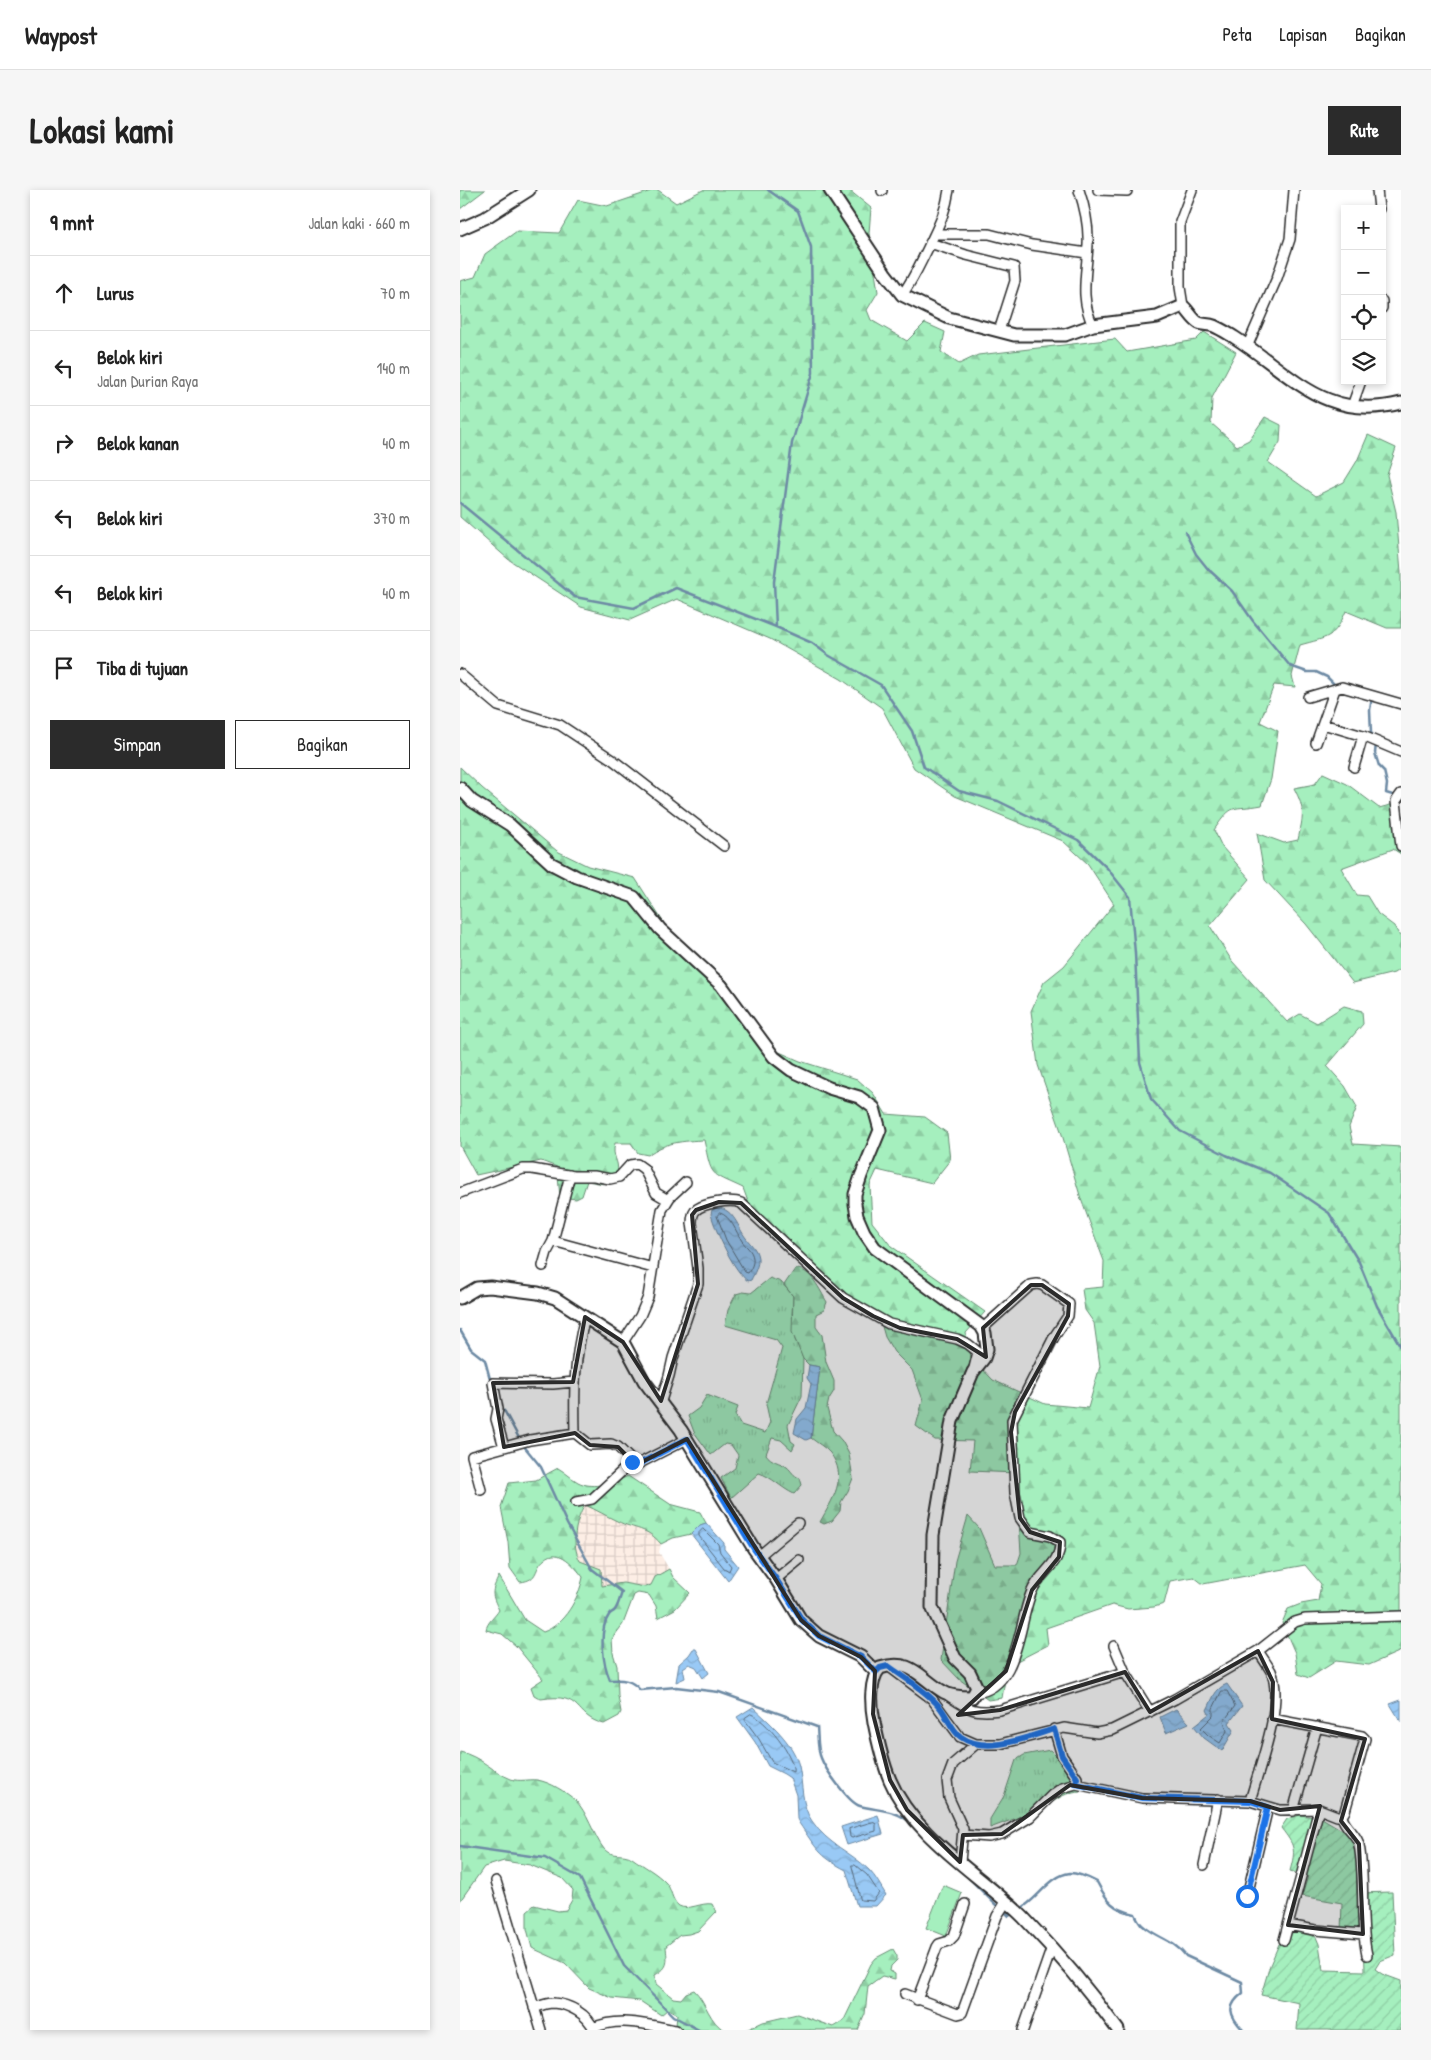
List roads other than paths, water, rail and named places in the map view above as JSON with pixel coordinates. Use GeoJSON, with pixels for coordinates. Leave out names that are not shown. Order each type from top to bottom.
{"type":"FeatureCollection","features":[{"type":"Feature","properties":{"kind":"street"},"geometry":{"type":"LineString","coordinates":[[460,229],[485,218],[529,190]]}},
{"type":"Feature","properties":{"kind":"street"},"geometry":{"type":"LineString","coordinates":[[830,190],[879,265],[902,295],[949,318],[1014,336],[1065,335],[1093,325],[1157,317],[1183,306]]}},
{"type":"Feature","properties":{"kind":"street"},"geometry":{"type":"LineString","coordinates":[[902,295],[916,275],[930,243],[942,222],[949,190]]}},
{"type":"Feature","properties":{"kind":"street"},"geometry":{"type":"LineString","coordinates":[[1079,190],[1087,224],[1085,295],[1088,315],[1093,325]]}},
{"type":"Feature","properties":{"kind":"street"},"geometry":{"type":"LineString","coordinates":[[1098,190],[1127,191]]}},
{"type":"Feature","properties":{"kind":"street"},"geometry":{"type":"LineString","coordinates":[[1192,190],[1180,222],[1180,287],[1183,306],[1198,322],[1213,325],[1248,347],[1305,388],[1332,402],[1352,406],[1385,407],[1401,403]]}},
{"type":"Feature","properties":{"kind":"street"},"geometry":{"type":"LineString","coordinates":[[1248,347],[1277,278],[1290,239],[1294,190]]}},
{"type":"Feature","properties":{"kind":"street"},"geometry":{"type":"LineString","coordinates":[[1377,190],[1379,205]]}},
{"type":"Feature","properties":{"kind":"street"},"geometry":{"type":"LineString","coordinates":[[936,234],[989,234],[1032,244],[1087,253]]}},
{"type":"Feature","properties":{"kind":"street"},"geometry":{"type":"LineString","coordinates":[[930,243],[966,255],[1014,267],[1016,281],[999,331]]}},
{"type":"Feature","properties":{"kind":"street"},"geometry":{"type":"LineString","coordinates":[[1352,406],[1360,385]]}},
{"type":"Feature","properties":{"kind":"street"},"geometry":{"type":"LineString","coordinates":[[460,674],[498,706],[560,725],[613,760],[724,846]]}},
{"type":"Feature","properties":{"kind":"street"},"geometry":{"type":"LineString","coordinates":[[1316,743],[1338,688]]}},
{"type":"Feature","properties":{"kind":"street"},"geometry":{"type":"LineString","coordinates":[[1308,697],[1338,688],[1355,689],[1401,704]]}},
{"type":"Feature","properties":{"kind":"street"},"geometry":{"type":"LineString","coordinates":[[1323,724],[1363,736],[1401,752]]}},
{"type":"Feature","properties":{"kind":"street"},"geometry":{"type":"LineString","coordinates":[[1354,767],[1363,736]]}},
{"type":"Feature","properties":{"kind":"street"},"geometry":{"type":"LineString","coordinates":[[460,788],[472,801],[510,825],[558,868],[577,877],[634,896],[660,929],[721,986],[774,1057],[791,1070],[829,1088],[859,1097],[874,1108],[880,1130],[855,1194],[857,1216],[864,1232],[875,1248],[983,1328],[987,1349],[984,1358],[973,1372]]}},
{"type":"Feature","properties":{"kind":"street"},"geometry":{"type":"LineString","coordinates":[[1398,797],[1401,846]]}},
{"type":"Feature","properties":{"kind":"street"},"geometry":{"type":"LineString","coordinates":[[460,1193],[522,1169],[616,1178],[630,1165],[640,1165],[646,1172],[656,1193],[668,1200]]}},
{"type":"Feature","properties":{"kind":"street"},"geometry":{"type":"LineString","coordinates":[[543,1266],[546,1252],[554,1241],[570,1175]]}},
{"type":"Feature","properties":{"kind":"street"},"geometry":{"type":"LineString","coordinates":[[623,1342],[640,1316],[648,1297],[662,1210],[668,1200],[686,1182]]}},
{"type":"Feature","properties":{"kind":"street"},"geometry":{"type":"LineString","coordinates":[[661,1401],[673,1358],[698,1284],[692,1216],[696,1210],[702,1207],[729,1201],[741,1204],[843,1298],[889,1324],[944,1336],[968,1344],[978,1352],[973,1372],[952,1422],[933,1535],[932,1606],[955,1658],[976,1682],[978,1688],[972,1697],[942,1692]]}},
{"type":"Feature","properties":{"kind":"street"},"geometry":{"type":"LineString","coordinates":[[554,1241],[653,1268]]}},
{"type":"Feature","properties":{"kind":"street"},"geometry":{"type":"LineString","coordinates":[[975,1693],[986,1692],[999,1681],[1006,1671],[1019,1642],[1032,1590],[1040,1577],[1059,1557],[1060,1542],[1050,1536],[1030,1532],[1020,1518],[1015,1493],[1012,1420],[1054,1337],[1068,1316],[1069,1304],[1042,1285],[1031,1285],[983,1328]]}},
{"type":"Feature","properties":{"kind":"street"},"geometry":{"type":"LineString","coordinates":[[460,1298],[477,1288],[490,1287],[538,1293],[555,1298],[623,1342],[644,1380],[687,1439],[759,1556],[802,1620],[810,1630],[861,1657],[876,1672]]}},
{"type":"Feature","properties":{"kind":"street"},"geometry":{"type":"LineString","coordinates":[[575,1433],[574,1382],[578,1344],[585,1317]]}},
{"type":"Feature","properties":{"kind":"street"},"geometry":{"type":"LineString","coordinates":[[508,1446],[496,1419],[498,1409],[493,1386],[495,1382],[537,1384],[574,1382]]}},
{"type":"Feature","properties":{"kind":"street"},"geometry":{"type":"LineString","coordinates":[[481,1490],[471,1456],[530,1440],[575,1433],[590,1445],[604,1444],[618,1447],[636,1464],[687,1439]]}},
{"type":"Feature","properties":{"kind":"street"},"geometry":{"type":"LineString","coordinates":[[576,1502],[592,1499],[632,1462]]}},
{"type":"Feature","properties":{"kind":"street"},"geometry":{"type":"LineString","coordinates":[[759,1556],[798,1523]]}},
{"type":"Feature","properties":{"kind":"street"},"geometry":{"type":"LineString","coordinates":[[776,1579],[799,1560]]}},
{"type":"Feature","properties":{"kind":"street"},"geometry":{"type":"LineString","coordinates":[[888,1666],[932,1699],[960,1737],[976,1744],[1011,1742],[1054,1729],[1070,1727],[1104,1732],[1122,1726],[1258,1651],[1295,1622],[1306,1619],[1401,1616]]}},
{"type":"Feature","properties":{"kind":"street"},"geometry":{"type":"LineString","coordinates":[[1114,1646],[1125,1672],[1150,1712]]}},
{"type":"Feature","properties":{"kind":"street"},"geometry":{"type":"LineString","coordinates":[[1250,1801],[1272,1719],[1274,1692],[1271,1672],[1258,1651]]}},
{"type":"Feature","properties":{"kind":"street"},"geometry":{"type":"LineString","coordinates":[[1118,2030],[1052,1947],[906,1810],[890,1780],[880,1751],[873,1714],[873,1678],[880,1668],[888,1666],[911,1667],[942,1692],[970,1710],[991,1711],[1000,1710],[1125,1672]]}},
{"type":"Feature","properties":{"kind":"street"},"geometry":{"type":"LineString","coordinates":[[1272,1719],[1317,1726],[1362,1736],[1365,1739],[1342,1816],[1344,1824],[1357,1838],[1359,1844],[1362,1874],[1363,1934],[1367,1955]]}},
{"type":"Feature","properties":{"kind":"street"},"geometry":{"type":"LineString","coordinates":[[1293,1810],[1317,1726]]}},
{"type":"Feature","properties":{"kind":"street"},"geometry":{"type":"LineString","coordinates":[[1054,1729],[1062,1756],[1077,1778],[1076,1784]]}},
{"type":"Feature","properties":{"kind":"street"},"geometry":{"type":"LineString","coordinates":[[960,1862],[963,1835],[960,1821],[949,1798],[947,1780],[953,1764],[976,1744]]}},
{"type":"Feature","properties":{"kind":"street"},"geometry":{"type":"LineString","coordinates":[[963,1835],[989,1837],[1002,1834],[1030,1817],[1052,1795],[1062,1788],[1076,1784],[1142,1798],[1202,1800],[1218,1798],[1250,1801],[1280,1810],[1319,1809],[1342,1816]]}},
{"type":"Feature","properties":{"kind":"street"},"geometry":{"type":"LineString","coordinates":[[1204,1865],[1218,1798]]}},
{"type":"Feature","properties":{"kind":"street"},"geometry":{"type":"LineString","coordinates":[[1247,1896],[1268,1807]]}},
{"type":"Feature","properties":{"kind":"street"},"geometry":{"type":"LineString","coordinates":[[1284,1940],[1319,1809]]}},
{"type":"Feature","properties":{"kind":"street"},"geometry":{"type":"LineString","coordinates":[[496,1881],[540,2030]]}},
{"type":"Feature","properties":{"kind":"street"},"geometry":{"type":"LineString","coordinates":[[916,2000],[937,1947],[954,1936],[965,1904]]}},
{"type":"Feature","properties":{"kind":"street"},"geometry":{"type":"LineString","coordinates":[[904,1994],[958,2014],[964,2011],[997,1916],[1011,1908]]}},
{"type":"Feature","properties":{"kind":"street"},"geometry":{"type":"LineString","coordinates":[[1288,1925],[1322,1931],[1363,1934]]}},
{"type":"Feature","properties":{"kind":"street"},"geometry":{"type":"LineString","coordinates":[[1023,2030],[1052,1947]]}},
{"type":"Feature","properties":{"kind":"street"},"geometry":{"type":"LineString","coordinates":[[534,2008],[548,2003],[556,2004],[581,2013],[589,2020],[593,2029],[605,2023],[622,2021],[676,2030]]}},
{"type":"Feature","properties":{"kind":"water"},"geometry":{"type":"Polygon","coordinates":[[[718,1208],[732,1215],[743,1234],[754,1247],[758,1264],[751,1280],[748,1281],[737,1269],[716,1230],[711,1214],[712,1210],[718,1208]]]}},
{"type":"Feature","properties":{"kind":"water"},"geometry":{"type":"Polygon","coordinates":[[[809,1365],[820,1367],[811,1438],[806,1440],[794,1433],[797,1419],[806,1408],[811,1384],[807,1378],[809,1365]]]}},
{"type":"Feature","properties":{"kind":"water"},"geometry":{"type":"Polygon","coordinates":[[[706,1523],[724,1543],[724,1549],[738,1566],[728,1581],[691,1534],[700,1525],[706,1523]]]}},
{"type":"Feature","properties":{"kind":"water"},"geometry":{"type":"Polygon","coordinates":[[[693,1649],[696,1649],[709,1673],[703,1678],[696,1667],[689,1664],[683,1668],[685,1678],[676,1682],[679,1664],[693,1649]]]}},
{"type":"Feature","properties":{"kind":"water"},"geometry":{"type":"Polygon","coordinates":[[[1227,1684],[1242,1706],[1229,1723],[1234,1730],[1222,1751],[1204,1738],[1194,1726],[1209,1714],[1207,1710],[1214,1695],[1227,1684]]]}},
{"type":"Feature","properties":{"kind":"water"},"geometry":{"type":"Polygon","coordinates":[[[1401,1700],[1401,1722],[1390,1704],[1401,1700]]]}},
{"type":"Feature","properties":{"kind":"water"},"geometry":{"type":"Polygon","coordinates":[[[753,1707],[792,1749],[799,1766],[804,1802],[812,1821],[832,1842],[862,1863],[878,1882],[886,1895],[876,1906],[857,1906],[846,1870],[819,1851],[799,1823],[797,1819],[796,1795],[790,1778],[768,1766],[755,1742],[737,1717],[753,1707]]]}},
{"type":"Feature","properties":{"kind":"water"},"geometry":{"type":"Polygon","coordinates":[[[1176,1709],[1189,1723],[1166,1733],[1160,1717],[1176,1709]]]}},
{"type":"Feature","properties":{"kind":"water"},"geometry":{"type":"Polygon","coordinates":[[[878,1815],[883,1834],[847,1845],[841,1827],[878,1815]]]}},
{"type":"Feature","properties":{"kind":"waterway"},"geometry":{"type":"LineString","coordinates":[[768,190],[798,211],[811,247],[813,373],[792,443],[774,582],[776,627]]}},
{"type":"Feature","properties":{"kind":"waterway"},"geometry":{"type":"LineString","coordinates":[[460,503],[575,597],[634,608],[676,588],[812,643],[828,655],[881,685],[912,731],[924,767],[959,791],[998,801],[1078,840],[1107,868],[1130,897],[1135,953],[1140,1062],[1151,1099],[1180,1131],[1226,1155],[1270,1173],[1329,1213],[1359,1262],[1377,1306],[1401,1347]]}},
{"type":"Feature","properties":{"kind":"waterway"},"geometry":{"type":"LineString","coordinates":[[1185,532],[1196,554],[1208,569],[1232,591],[1253,621],[1290,666],[1307,672],[1316,672],[1327,677],[1336,686]]}},
{"type":"Feature","properties":{"kind":"waterway"},"geometry":{"type":"LineString","coordinates":[[1372,697],[1370,710],[1371,733],[1376,738]]}},
{"type":"Feature","properties":{"kind":"waterway"},"geometry":{"type":"LineString","coordinates":[[1376,744],[1375,753],[1379,766],[1384,771],[1387,784],[1386,793],[1396,796]]}},
{"type":"Feature","properties":{"kind":"waterway"},"geometry":{"type":"LineString","coordinates":[[460,1330],[471,1349],[485,1360],[490,1379],[494,1380]]}},
{"type":"Feature","properties":{"kind":"waterway"},"geometry":{"type":"LineString","coordinates":[[502,1409],[520,1440]]}},
{"type":"Feature","properties":{"kind":"waterway"},"geometry":{"type":"LineString","coordinates":[[523,1445],[541,1467],[567,1524],[592,1569],[622,1592],[615,1610],[609,1615],[604,1630],[604,1657],[610,1680],[627,1681],[634,1684],[640,1690],[676,1687],[719,1692],[817,1727],[818,1747],[823,1763],[850,1799],[860,1806],[899,1815],[911,1823]]}},
{"type":"Feature","properties":{"kind":"waterway"},"geometry":{"type":"LineString","coordinates":[[460,1846],[545,1858],[580,1878],[624,1966],[673,2016],[699,2030]]}},
{"type":"Feature","properties":{"kind":"waterway"},"geometry":{"type":"LineString","coordinates":[[1020,1909],[1056,1878],[1063,1875],[1077,1874],[1097,1882],[1111,1903],[1121,1910],[1135,1914],[1141,1924],[1147,1929],[1176,1946],[1186,1956],[1242,1982],[1243,1993],[1234,2002],[1231,2011],[1243,2030]]}},
{"type":"Feature","properties":{"kind":"waterway"},"geometry":{"type":"LineString","coordinates":[[968,1877],[999,1908]]}},
{"type":"Feature","properties":{"kind":"waterway"},"geometry":{"type":"LineString","coordinates":[[1004,1911],[1009,1916],[1013,1913]]}}]}
